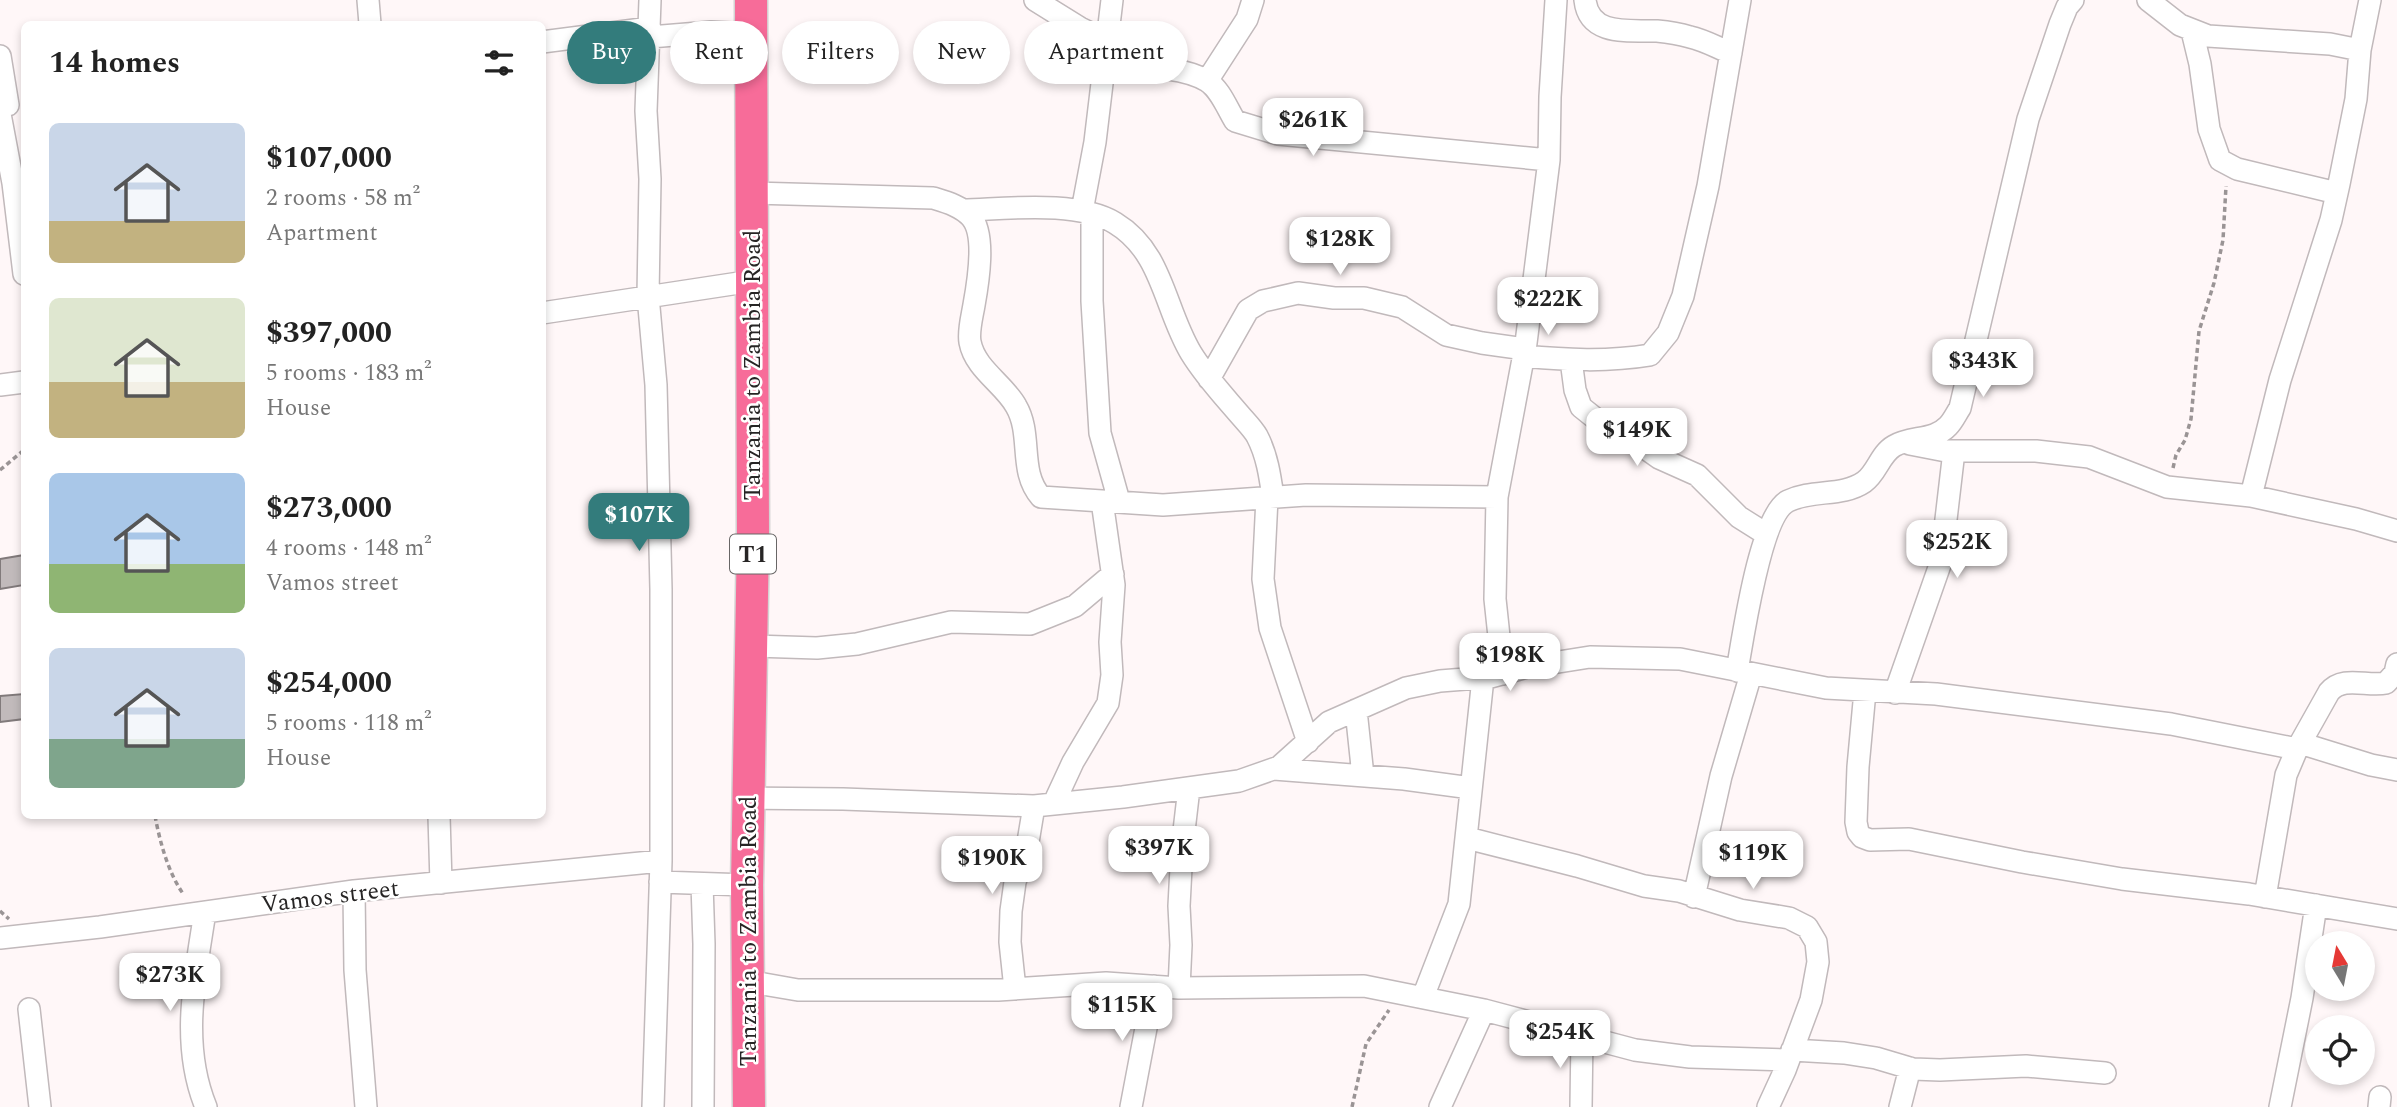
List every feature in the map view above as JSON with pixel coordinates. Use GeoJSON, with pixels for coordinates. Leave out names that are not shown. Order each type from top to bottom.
{"type":"FeatureCollection","features":[{"type":"Feature","properties":{"kind":"highway","name":"Tanzania to Zambia Road"},"geometry":{"type":"LineString","coordinates":[[751,0],[751,21]]}},
{"type":"Feature","properties":{"kind":"highway","name":"Tanzania to Zambia Road"},"geometry":{"type":"LineString","coordinates":[[749,1107],[746,981],[751,646],[751,84]]}},
{"type":"Feature","properties":{"kind":"street"},"geometry":{"type":"LineString","coordinates":[[369,0],[370,21]]}},
{"type":"Feature","properties":{"kind":"street"},"geometry":{"type":"LineString","coordinates":[[650,0],[650,21]]}},
{"type":"Feature","properties":{"kind":"street"},"geometry":{"type":"LineString","coordinates":[[1035,0],[1069,21]]}},
{"type":"Feature","properties":{"kind":"street"},"geometry":{"type":"LineString","coordinates":[[1109,21],[1112,0]]}},
{"type":"Feature","properties":{"kind":"street"},"geometry":{"type":"LineString","coordinates":[[1207,81],[1247,19],[1253,0]]}},
{"type":"Feature","properties":{"kind":"street"},"geometry":{"type":"LineString","coordinates":[[1413,995],[1459,904],[1471,788],[1493,676],[1497,497],[1524,352],[1549,160],[1556,0]]}},
{"type":"Feature","properties":{"kind":"street"},"geometry":{"type":"LineString","coordinates":[[1585,0],[1592,19],[1604,27],[1627,32],[1658,31],[1692,37],[1731,53]]}},
{"type":"Feature","properties":{"kind":"street"},"geometry":{"type":"LineString","coordinates":[[1209,379],[1248,310],[1263,301],[1298,293],[1334,298],[1364,298],[1402,307],[1446,335],[1524,352],[1571,360],[1620,360],[1650,355],[1668,333],[1683,296],[1702,210],[1740,0]]}},
{"type":"Feature","properties":{"kind":"street"},"geometry":{"type":"LineString","coordinates":[[1694,897],[1744,672],[1753,586],[1769,525],[1784,502],[1805,494],[1848,491],[1867,481],[1886,451],[1898,443],[1935,435],[1948,426],[1960,408],[2028,119],[2060,24],[2073,0]]}},
{"type":"Feature","properties":{"kind":"street"},"geometry":{"type":"LineString","coordinates":[[2148,0],[2180,25],[2207,36],[2330,44],[2360,50]]}},
{"type":"Feature","properties":{"kind":"street"},"geometry":{"type":"LineString","coordinates":[[2251,496],[2280,380],[2337,193],[2356,99],[2360,50],[2370,0]]}},
{"type":"Feature","properties":{"kind":"street"},"geometry":{"type":"LineString","coordinates":[[2192,31],[2200,64],[2209,130],[2216,153],[2225,164],[2337,193]]}},
{"type":"Feature","properties":{"kind":"street"},"geometry":{"type":"LineString","coordinates":[[546,42],[567,40]]}},
{"type":"Feature","properties":{"kind":"street"},"geometry":{"type":"LineString","coordinates":[[0,56],[8,107],[21,249]]}},
{"type":"Feature","properties":{"kind":"street"},"geometry":{"type":"LineString","coordinates":[[1188,74],[1207,81],[1218,91],[1235,121],[1278,134],[1549,160]]}},
{"type":"Feature","properties":{"kind":"street"},"geometry":{"type":"LineString","coordinates":[[647,84],[646,111],[650,179],[648,296],[659,457],[661,872],[653,1107]]}},
{"type":"Feature","properties":{"kind":"street"},"geometry":{"type":"LineString","coordinates":[[1015,989],[1010,942],[1015,882],[1044,804],[1108,703],[1112,675],[1111,501],[1100,433],[1087,213],[1102,84]]}},
{"type":"Feature","properties":{"kind":"street"},"geometry":{"type":"LineString","coordinates":[[752,193],[933,198],[955,205],[970,215],[978,228],[979,246],[969,340],[974,357],[1017,407],[1024,430],[1027,469],[1032,487],[1041,497],[1163,505],[1306,495],[1497,497]]}},
{"type":"Feature","properties":{"kind":"street"},"geometry":{"type":"LineString","coordinates":[[963,210],[1045,209],[1087,213],[1113,222],[1128,233],[1136,239],[1154,263],[1175,324],[1209,379],[1256,434],[1267,462],[1270,498],[1263,579],[1270,628],[1308,742]]}},
{"type":"Feature","properties":{"kind":"street"},"geometry":{"type":"LineString","coordinates":[[546,312],[752,281]]}},
{"type":"Feature","properties":{"kind":"street"},"geometry":{"type":"LineString","coordinates":[[1571,360],[1575,390],[1581,407],[1659,458],[1698,475],[1739,517],[1766,534]]}},
{"type":"Feature","properties":{"kind":"street"},"geometry":{"type":"LineString","coordinates":[[0,385],[21,382]]}},
{"type":"Feature","properties":{"kind":"street"},"geometry":{"type":"LineString","coordinates":[[1903,443],[1954,451],[2036,451],[2089,457],[2171,488],[2251,496],[2356,519],[2397,531]]}},
{"type":"Feature","properties":{"kind":"street"},"geometry":{"type":"LineString","coordinates":[[1895,693],[1941,562],[1954,451]]}},
{"type":"Feature","properties":{"kind":"street"},"geometry":{"type":"LineString","coordinates":[[751,646],[817,648],[857,644],[951,622],[1030,624],[1075,606],[1113,574]]}},
{"type":"Feature","properties":{"kind":"street"},"geometry":{"type":"LineString","coordinates":[[748,798],[1044,804],[1123,797],[1238,781],[1274,769],[1329,722],[1406,688],[1440,681],[1493,676],[1527,667],[1590,657],[1680,659],[1826,688],[1936,694],[2171,724],[2299,746],[2397,770]]}},
{"type":"Feature","properties":{"kind":"street"},"geometry":{"type":"LineString","coordinates":[[2265,897],[2286,775],[2332,687],[2344,682],[2386,683],[2395,673],[2397,664]]}},
{"type":"Feature","properties":{"kind":"street"},"geometry":{"type":"LineString","coordinates":[[1865,691],[1856,822],[1862,837],[1870,840],[1909,839],[2123,879],[2265,897],[2397,919]]}},
{"type":"Feature","properties":{"kind":"street"},"geometry":{"type":"LineString","coordinates":[[1356,710],[1363,776]]}},
{"type":"Feature","properties":{"kind":"street"},"geometry":{"type":"LineString","coordinates":[[1274,769],[1471,788]]}},
{"type":"Feature","properties":{"kind":"street"},"geometry":{"type":"LineString","coordinates":[[1179,988],[1179,895],[1189,788]]}},
{"type":"Feature","properties":{"kind":"street"},"geometry":{"type":"LineString","coordinates":[[439,819],[441,883]]}},
{"type":"Feature","properties":{"kind":"street"},"geometry":{"type":"LineString","coordinates":[[1467,838],[1644,886],[1679,891],[1740,910],[1788,918],[1807,927],[1816,942],[1818,962],[1811,1000],[1768,1107]]}},
{"type":"Feature","properties":{"kind":"street","name":"Vamos street"},"geometry":{"type":"LineString","coordinates":[[0,938],[354,891],[441,883],[661,872],[702,884],[747,885]]}},
{"type":"Feature","properties":{"kind":"street"},"geometry":{"type":"LineString","coordinates":[[702,884],[703,1107]]}},
{"type":"Feature","properties":{"kind":"street"},"geometry":{"type":"LineString","coordinates":[[354,891],[355,970],[366,1107]]}},
{"type":"Feature","properties":{"kind":"street"},"geometry":{"type":"LineString","coordinates":[[2280,1107],[2302,998],[2316,905]]}},
{"type":"Feature","properties":{"kind":"street"},"geometry":{"type":"LineString","coordinates":[[201,913],[191,1020],[194,1066],[206,1107]]}},
{"type":"Feature","properties":{"kind":"street"},"geometry":{"type":"LineString","coordinates":[[746,981],[798,990],[1015,989],[1106,983],[1179,988],[1364,986],[1484,1010],[1635,1049],[1690,1057],[1844,1053],[1876,1058],[1910,1068],[1940,1070],[2026,1066],[2105,1073]]}},
{"type":"Feature","properties":{"kind":"street"},"geometry":{"type":"LineString","coordinates":[[1131,1107],[1154,986]]}},
{"type":"Feature","properties":{"kind":"street"},"geometry":{"type":"LineString","coordinates":[[29,1009],[40,1107]]}},
{"type":"Feature","properties":{"kind":"street"},"geometry":{"type":"LineString","coordinates":[[1440,1107],[1484,1010]]}},
{"type":"Feature","properties":{"kind":"street"},"geometry":{"type":"LineString","coordinates":[[1581,1107],[1582,1034]]}},
{"type":"Feature","properties":{"kind":"street"},"geometry":{"type":"LineString","coordinates":[[1900,1107],[1910,1068]]}},
{"type":"Feature","properties":{"kind":"path"},"geometry":{"type":"LineString","coordinates":[[2171,488],[2176,455],[2185,440],[2191,419],[2199,331],[2214,283],[2223,240],[2225,164]]}},
{"type":"Feature","properties":{"kind":"path"},"geometry":{"type":"LineString","coordinates":[[0,470],[21,452]]}},
{"type":"Feature","properties":{"kind":"path"},"geometry":{"type":"LineString","coordinates":[[156,819],[177,885],[201,913]]}},
{"type":"Feature","properties":{"kind":"path"},"geometry":{"type":"LineString","coordinates":[[1352,1107],[1366,1044],[1387,1013],[1413,995]]}},
{"type":"Feature","properties":{"kind":"building"},"geometry":{"type":"Polygon","coordinates":[[[21,556],[21,586],[0,589],[0,559],[21,556]]]}},
{"type":"Feature","properties":{"kind":"building"},"geometry":{"type":"Polygon","coordinates":[[[21,694],[21,719],[0,722],[0,696],[21,694]]]}}]}
